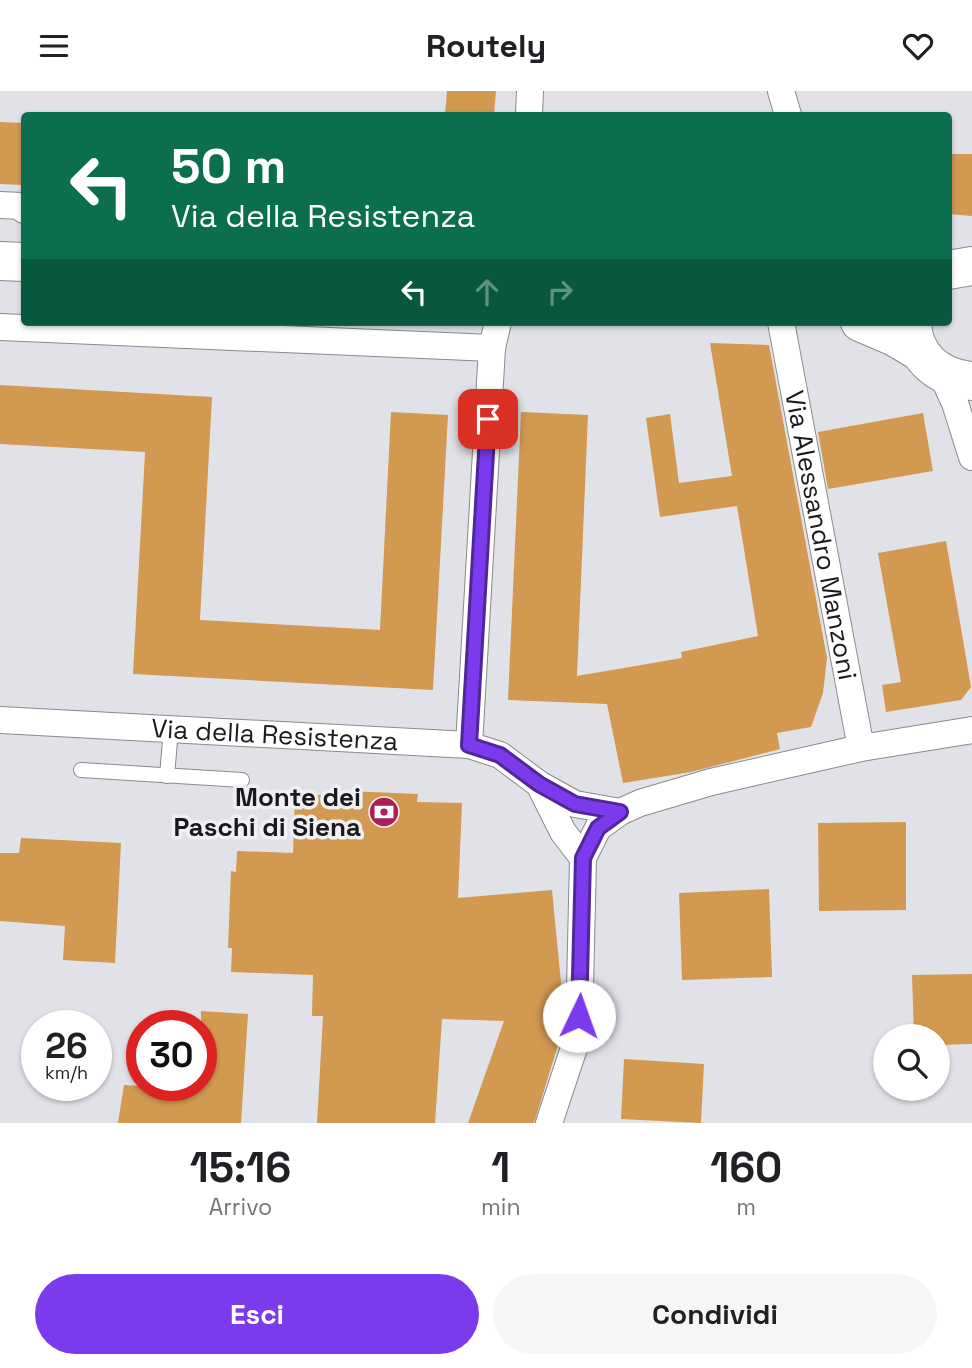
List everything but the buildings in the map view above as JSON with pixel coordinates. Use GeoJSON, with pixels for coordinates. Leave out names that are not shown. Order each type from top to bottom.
{"type":"FeatureCollection","features":[{"type":"Feature","properties":{"kind":"street"},"geometry":{"type":"LineString","coordinates":[[529,112],[530,91]]}},
{"type":"Feature","properties":{"kind":"street"},"geometry":{"type":"LineString","coordinates":[[781,91],[787,112]]}},
{"type":"Feature","properties":{"kind":"street"},"geometry":{"type":"LineString","coordinates":[[0,205],[21,206]]}},
{"type":"Feature","properties":{"kind":"street"},"geometry":{"type":"LineString","coordinates":[[0,261],[21,262]]}},
{"type":"Feature","properties":{"kind":"street"},"geometry":{"type":"LineString","coordinates":[[952,269],[972,266]]}},
{"type":"Feature","properties":{"kind":"street"},"geometry":{"type":"LineString","coordinates":[[469,745],[492,348],[497,326]]}},
{"type":"Feature","properties":{"kind":"street","name":"Via Alessandro Manzoni"},"geometry":{"type":"LineString","coordinates":[[782,326],[861,748]]}},
{"type":"Feature","properties":{"kind":"street"},"geometry":{"type":"LineString","coordinates":[[869,326],[936,357],[955,403],[972,457]]}},
{"type":"Feature","properties":{"kind":"street"},"geometry":{"type":"LineString","coordinates":[[0,327],[492,348]]}},
{"type":"Feature","properties":{"kind":"street","name":"Via della Resistenza"},"geometry":{"type":"LineString","coordinates":[[0,720],[469,745],[500,755],[539,784],[575,804],[620,812]]}},
{"type":"Feature","properties":{"kind":"street"},"geometry":{"type":"LineString","coordinates":[[549,1123],[575,1045],[580,988],[583,858],[598,828],[620,812],[711,782],[861,748],[972,730]]}},
{"type":"Feature","properties":{"kind":"street","name":"Via della Resistenza"},"geometry":{"type":"LineString","coordinates":[[539,784],[558,824],[583,858]]}},
{"type":"Feature","properties":{"kind":"lane"},"geometry":{"type":"LineString","coordinates":[[167,776],[171,729]]}},
{"type":"Feature","properties":{"kind":"lane"},"geometry":{"type":"LineString","coordinates":[[81,770],[242,780]]}},
{"type":"Feature","properties":{"kind":"place","name":"Monte dei Paschi di Siena"},"geometry":{"type":"Point","coordinates":[384,812]}},
{"type":"Feature","properties":{"kind":"route"},"geometry":{"type":"LineString","coordinates":[[488,419],[469,745],[500,755],[539,784],[575,804],[620,812],[598,828],[583,858],[580,890],[579,1016]]}}]}
